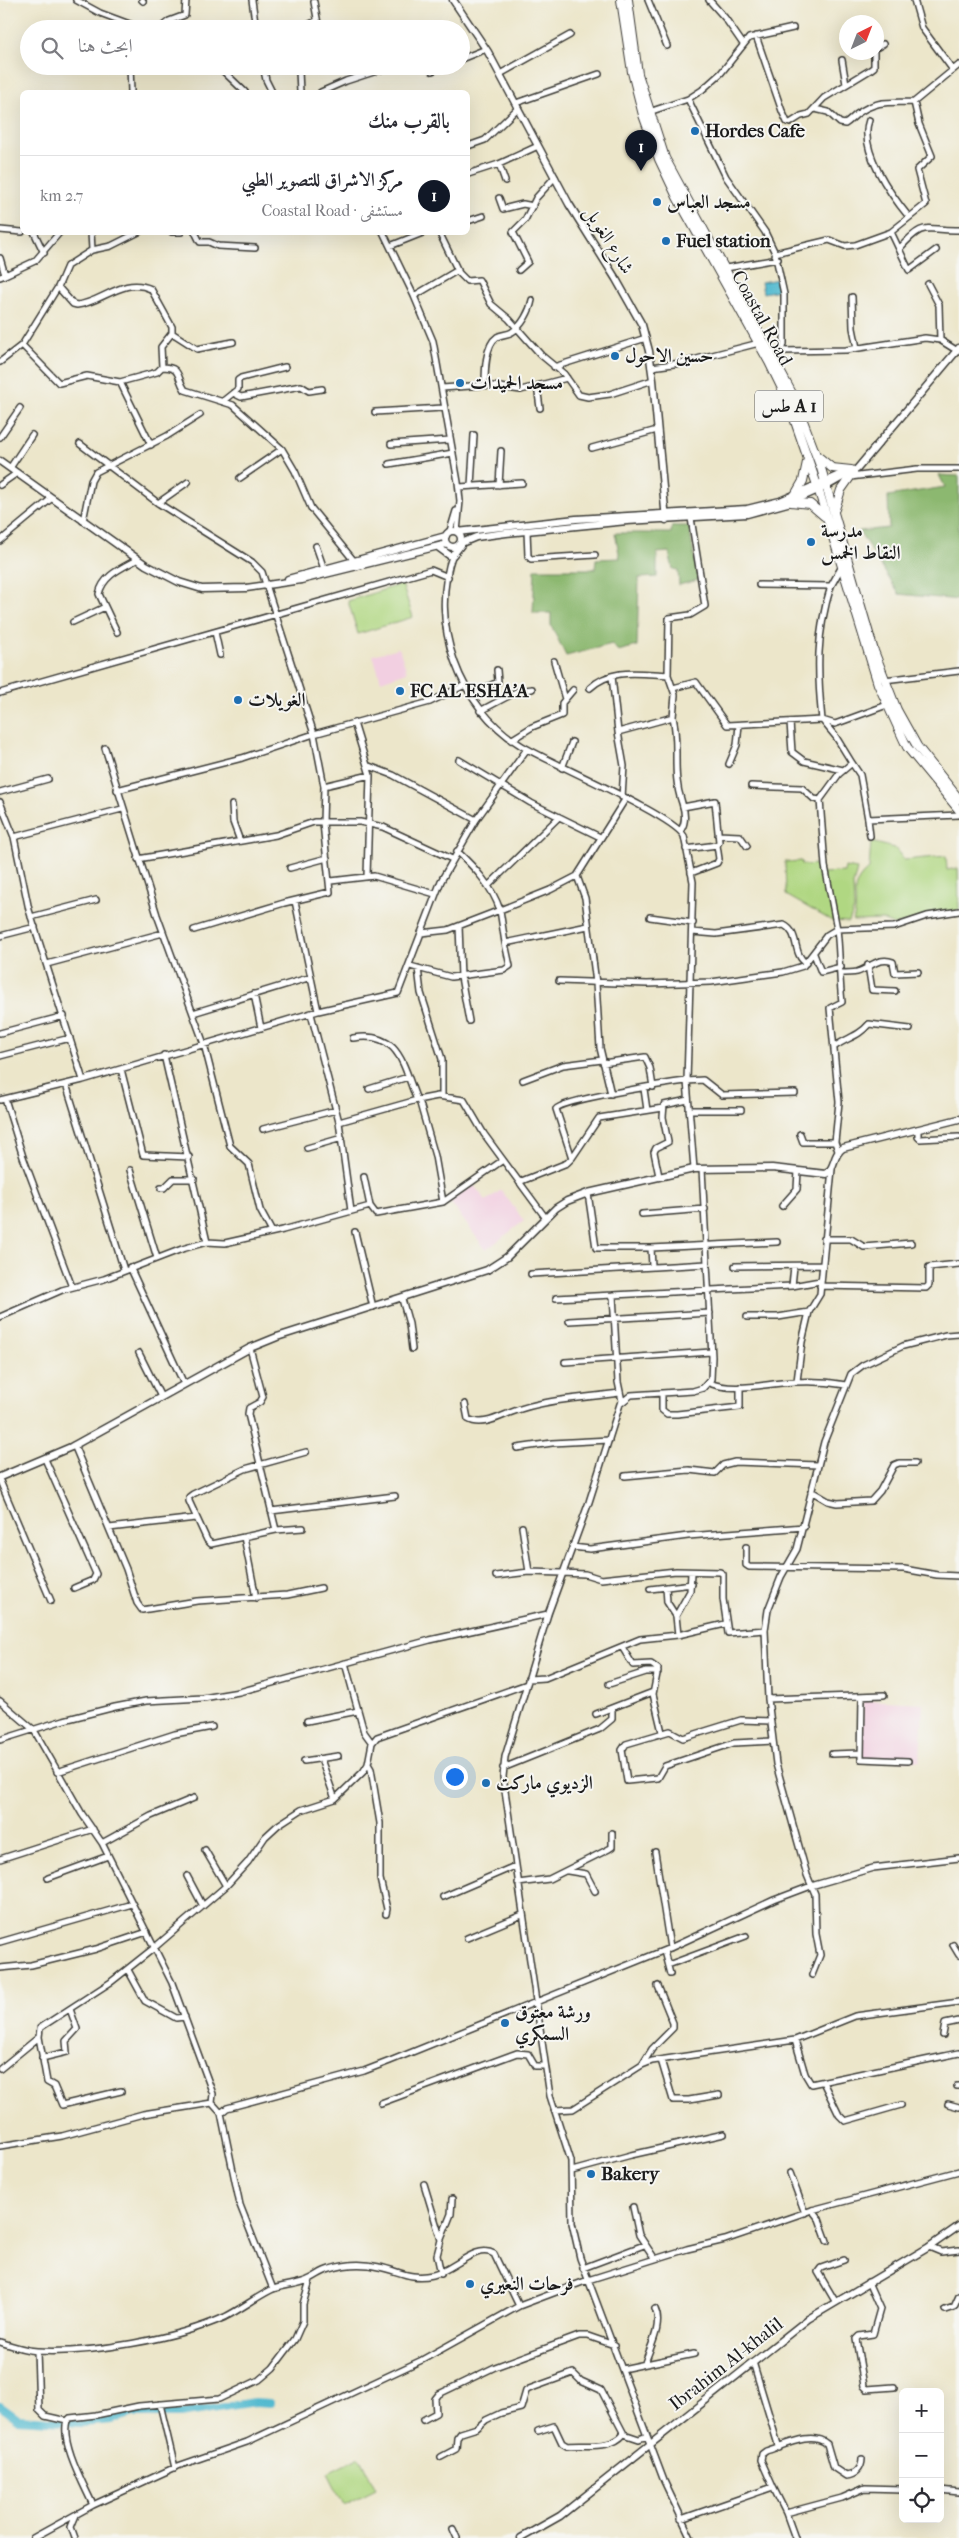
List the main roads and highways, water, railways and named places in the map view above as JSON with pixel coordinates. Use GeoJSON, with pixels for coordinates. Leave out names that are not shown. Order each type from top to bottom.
{"type":"FeatureCollection","features":[{"type":"Feature","properties":{"kind":"highway","name":"Coastal Road"},"geometry":{"type":"LineString","coordinates":[[620,0],[632,72],[643,114],[659,159],[677,197],[759,343],[788,401],[828,522],[867,653],[887,705],[907,747],[959,810]]}},
{"type":"Feature","properties":{"kind":"highway","name":"Coastal Road"},"geometry":{"type":"LineString","coordinates":[[628,0],[638,74],[665,158],[794,397],[816,452],[884,680],[911,736],[959,799]]}},
{"type":"Feature","properties":{"kind":"highway"},"geometry":{"type":"LineString","coordinates":[[816,452],[824,463],[832,468],[851,473],[839,494],[834,511]]}},
{"type":"Feature","properties":{"kind":"highway"},"geometry":{"type":"LineString","coordinates":[[806,453],[805,476],[793,498],[816,507],[828,522]]}},
{"type":"Feature","properties":{"kind":"water"},"geometry":{"type":"Polygon","coordinates":[[[778,279],[780,290],[763,293],[761,282],[778,279]]]}},
{"type":"Feature","properties":{"kind":"waterway"},"geometry":{"type":"LineString","coordinates":[[0,2406],[18,2419],[82,2423],[112,2420],[131,2414],[181,2414],[255,2402],[270,2403]]}},
{"type":"Feature","properties":{"kind":"place","name":"Hordes Cafe"},"geometry":{"type":"Point","coordinates":[695,131]}},
{"type":"Feature","properties":{"kind":"place","name":"مركز الاشراق للتصوير الطبي"},"geometry":{"type":"Point","coordinates":[641,171]}},
{"type":"Feature","properties":{"kind":"place","name":"مسجد العباس"},"geometry":{"type":"Point","coordinates":[657,202]}},
{"type":"Feature","properties":{"kind":"place","name":"Fuel station"},"geometry":{"type":"Point","coordinates":[666,241]}},
{"type":"Feature","properties":{"kind":"place","name":"حسين الاحول"},"geometry":{"type":"Point","coordinates":[615,356]}},
{"type":"Feature","properties":{"kind":"place","name":"مسجد الحميدات"},"geometry":{"type":"Point","coordinates":[460,383]}},
{"type":"Feature","properties":{"kind":"place","name":"مدرسة النقاط الخمس"},"geometry":{"type":"Point","coordinates":[811,542]}},
{"type":"Feature","properties":{"kind":"place","name":"FC AL ESHA’A"},"geometry":{"type":"Point","coordinates":[400,691]}},
{"type":"Feature","properties":{"kind":"place","name":"الغويلات"},"geometry":{"type":"Point","coordinates":[238,700]}},
{"type":"Feature","properties":{"kind":"place","name":"الزديوي ماركت"},"geometry":{"type":"Point","coordinates":[486,1783]}},
{"type":"Feature","properties":{"kind":"place","name":"ورشة معتوق السمكري"},"geometry":{"type":"Point","coordinates":[505,2023]}},
{"type":"Feature","properties":{"kind":"place","name":"Bakery"},"geometry":{"type":"Point","coordinates":[591,2174]}},
{"type":"Feature","properties":{"kind":"place","name":"فرحات النعيري"},"geometry":{"type":"Point","coordinates":[470,2284]}}]}
